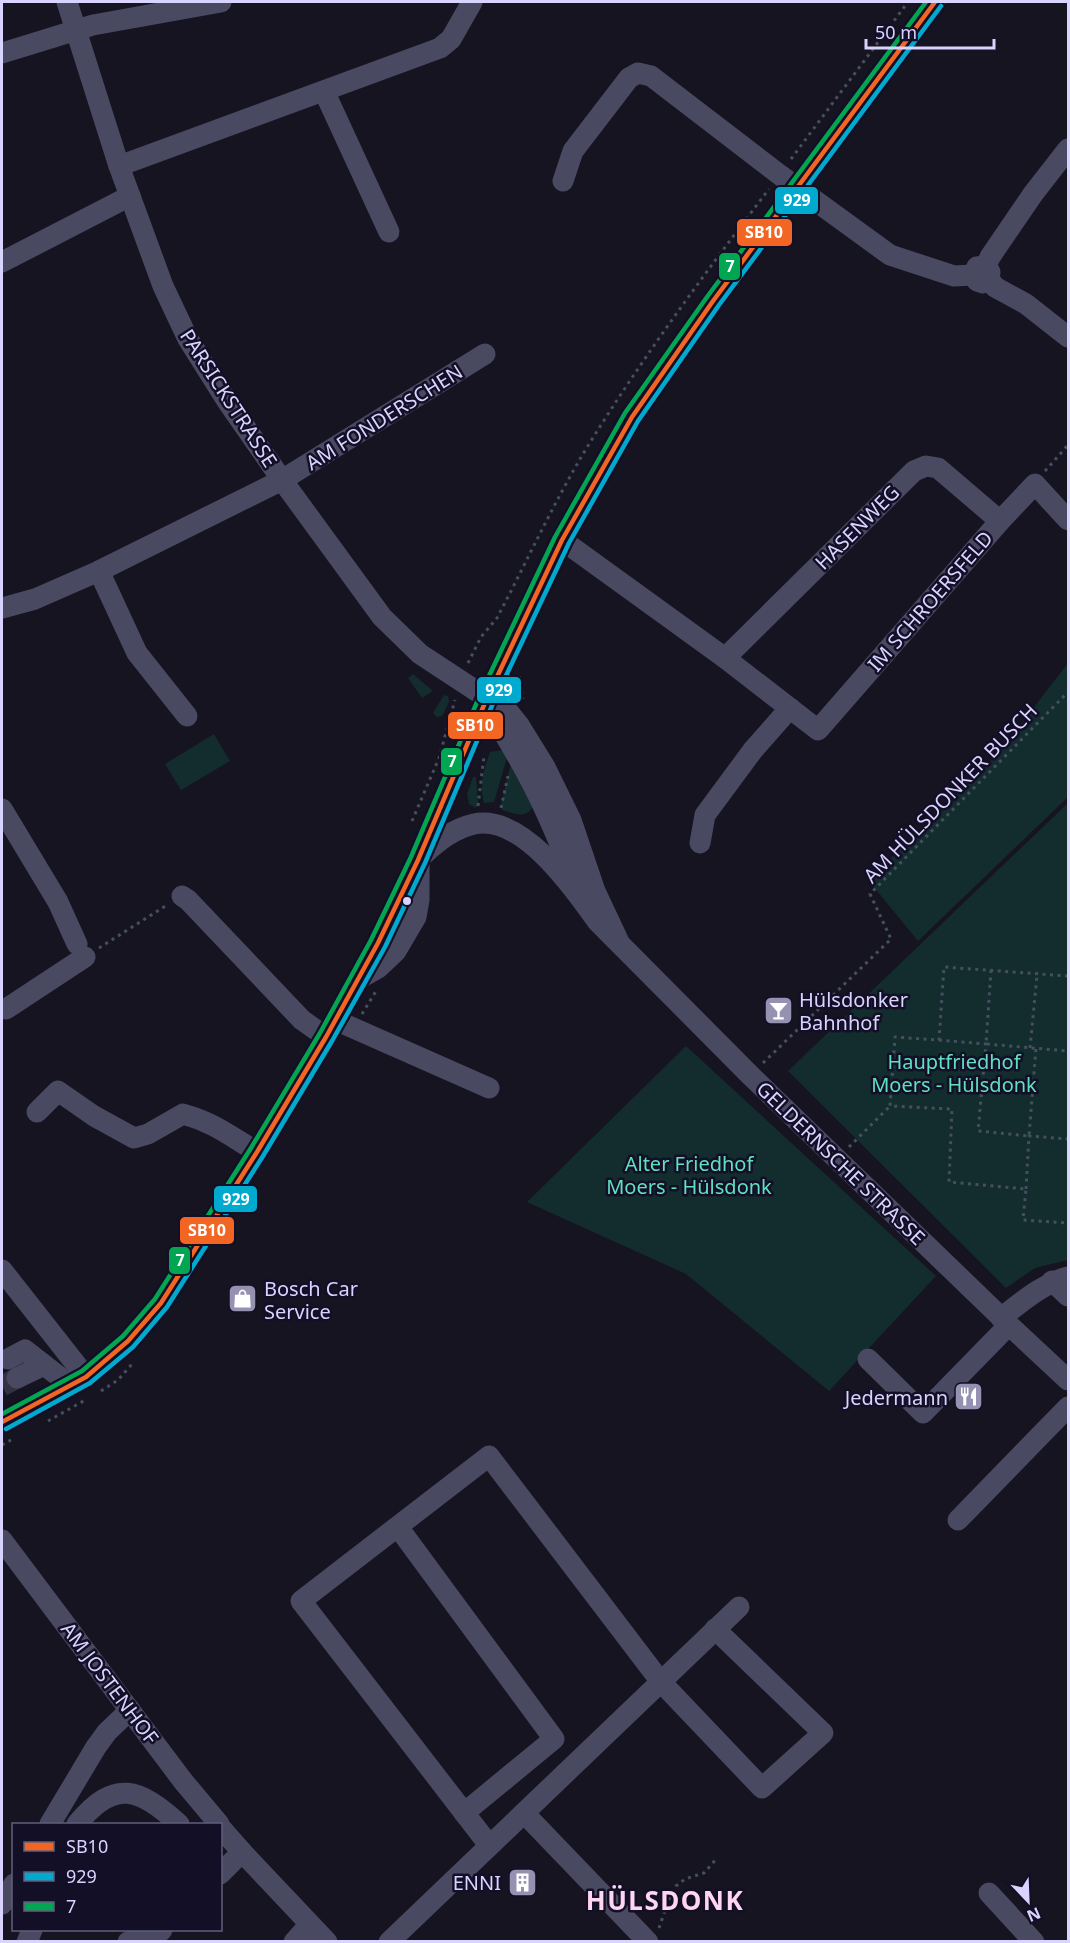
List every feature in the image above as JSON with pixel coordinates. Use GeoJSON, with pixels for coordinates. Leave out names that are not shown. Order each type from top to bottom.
{"type":"FeatureCollection","features":[{"type":"Feature","properties":{"kind":"street","name":"PARSICKSTRASSE"},"geometry":{"type":"LineString","coordinates":[[67,2],[119,166],[163,286],[188,339],[227,401],[282,480],[382,617],[420,654],[495,701]]}},
{"type":"Feature","properties":{"kind":"street"},"geometry":{"type":"LineString","coordinates":[[2,53],[93,25],[221,2]]}},
{"type":"Feature","properties":{"kind":"street"},"geometry":{"type":"LineString","coordinates":[[119,166],[440,48],[451,39],[472,2]]}},
{"type":"Feature","properties":{"kind":"street"},"geometry":{"type":"LineString","coordinates":[[2,1422],[78,1381],[128,1341],[161,1303],[257,1152],[378,943],[495,701],[562,540],[632,417],[713,301],[935,2]]}},
{"type":"Feature","properties":{"kind":"street"},"geometry":{"type":"LineString","coordinates":[[563,181],[573,151],[629,78],[638,73],[651,76],[890,255],[954,276],[983,273]]}},
{"type":"Feature","properties":{"kind":"street"},"geometry":{"type":"LineString","coordinates":[[324,91],[389,232]]}},
{"type":"Feature","properties":{"kind":"street"},"geometry":{"type":"LineString","coordinates":[[983,273],[990,257],[1033,194],[1068,149]]}},
{"type":"Feature","properties":{"kind":"street"},"geometry":{"type":"LineString","coordinates":[[2,262],[130,196]]}},
{"type":"Feature","properties":{"kind":"street"},"geometry":{"type":"LineString","coordinates":[[983,273],[995,287],[1026,304],[1068,337]]}},
{"type":"Feature","properties":{"kind":"street","name":"AM FONDERSCHEN"},"geometry":{"type":"LineString","coordinates":[[2,608],[34,599],[99,571],[282,480],[485,354]]}},
{"type":"Feature","properties":{"kind":"street","name":"HASENWEG"},"geometry":{"type":"LineString","coordinates":[[725,658],[914,471],[926,466],[938,468],[1000,521]]}},
{"type":"Feature","properties":{"kind":"street"},"geometry":{"type":"LineString","coordinates":[[1035,484],[1068,520]]}},
{"type":"Feature","properties":{"kind":"street","name":"IM SCHROERSFELD"},"geometry":{"type":"LineString","coordinates":[[562,540],[725,658],[818,730],[1035,484]]}},
{"type":"Feature","properties":{"kind":"street"},"geometry":{"type":"LineString","coordinates":[[99,571],[137,652],[187,716]]}},
{"type":"Feature","properties":{"kind":"street","name":"GELDERNSCHE STRASSE"},"geometry":{"type":"LineString","coordinates":[[495,701],[495,720],[522,765],[549,820],[582,900]]}},
{"type":"Feature","properties":{"kind":"street","name":"GELDERNSCHE STRASSE"},"geometry":{"type":"LineString","coordinates":[[495,701],[519,725],[545,767],[571,820],[595,891],[618,940]]}},
{"type":"Feature","properties":{"kind":"street"},"geometry":{"type":"LineString","coordinates":[[700,843],[705,815],[753,750],[790,708]]}},
{"type":"Feature","properties":{"kind":"street"},"geometry":{"type":"LineString","coordinates":[[2,809],[58,902],[81,951],[6,1009]]}},
{"type":"Feature","properties":{"kind":"street","name":"GELDERNSCHE STRASSE"},"geometry":{"type":"LineString","coordinates":[[418,860],[438,840],[475,824],[497,825],[516,833],[531,843],[582,900],[597,921],[618,940],[642,968],[1005,1322],[1068,1380]]}},
{"type":"Feature","properties":{"kind":"street"},"geometry":{"type":"LineString","coordinates":[[182,896],[302,1020],[489,1088]]}},
{"type":"Feature","properties":{"kind":"street"},"geometry":{"type":"LineString","coordinates":[[37,1112],[58,1091],[94,1116],[134,1138],[148,1134],[183,1114],[201,1119],[227,1132],[257,1152]]}},
{"type":"Feature","properties":{"kind":"street"},"geometry":{"type":"LineString","coordinates":[[2,1270],[78,1381]]}},
{"type":"Feature","properties":{"kind":"street"},"geometry":{"type":"LineString","coordinates":[[868,1359],[922,1413],[1029,1295],[1060,1280],[1068,1296]]}},
{"type":"Feature","properties":{"kind":"street"},"geometry":{"type":"LineString","coordinates":[[13,1368],[39,1361],[78,1381]]}},
{"type":"Feature","properties":{"kind":"street"},"geometry":{"type":"LineString","coordinates":[[958,1520],[1068,1407]]}},
{"type":"Feature","properties":{"kind":"street"},"geometry":{"type":"LineString","coordinates":[[489,1845],[301,1601],[489,1456],[661,1682],[762,1788],[823,1733],[716,1629]]}},
{"type":"Feature","properties":{"kind":"street"},"geometry":{"type":"LineString","coordinates":[[398,1527],[554,1739],[464,1813]]}},
{"type":"Feature","properties":{"kind":"street","name":"AM JOSTENHOF"},"geometry":{"type":"LineString","coordinates":[[2,1540],[183,1781],[218,1823]]}},
{"type":"Feature","properties":{"kind":"street"},"geometry":{"type":"LineString","coordinates":[[389,1941],[739,1607]]}},
{"type":"Feature","properties":{"kind":"street"},"geometry":{"type":"LineString","coordinates":[[51,1823],[96,1747],[107,1732],[130,1710]]}},
{"type":"Feature","properties":{"kind":"street"},"geometry":{"type":"LineString","coordinates":[[78,1823],[103,1799],[117,1794],[130,1793],[143,1797],[160,1807],[178,1823]]}},
{"type":"Feature","properties":{"kind":"street"},"geometry":{"type":"LineString","coordinates":[[524,1813],[651,1938]]}},
{"type":"Feature","properties":{"kind":"street","name":"AM JOSTENHOF"},"geometry":{"type":"LineString","coordinates":[[222,1828],[327,1941]]}},
{"type":"Feature","properties":{"kind":"street"},"geometry":{"type":"LineString","coordinates":[[222,1872],[242,1852]]}},
{"type":"Feature","properties":{"kind":"street"},"geometry":{"type":"LineString","coordinates":[[2,1904],[12,1887]]}},
{"type":"Feature","properties":{"kind":"street"},"geometry":{"type":"LineString","coordinates":[[989,1893],[1034,1941]]}},
{"type":"Feature","properties":{"kind":"street"},"geometry":{"type":"LineString","coordinates":[[294,1941],[310,1924]]}},
{"type":"Feature","properties":{"kind":"street"},"geometry":{"type":"LineString","coordinates":[[128,1941],[155,1937]]}},
{"type":"Feature","properties":{"kind":"path"},"geometry":{"type":"LineString","coordinates":[[1035,484],[1068,445]]}},
{"type":"Feature","properties":{"kind":"path"},"geometry":{"type":"LineString","coordinates":[[495,701],[519,674]]}},
{"type":"Feature","properties":{"kind":"path","name":"AM HÜLSDONKER BUSCH"},"geometry":{"type":"LineString","coordinates":[[750,1075],[891,939],[870,894],[1068,692]]}},
{"type":"Feature","properties":{"kind":"path"},"geometry":{"type":"LineString","coordinates":[[475,824],[484,754]]}},
{"type":"Feature","properties":{"kind":"path"},"geometry":{"type":"LineString","coordinates":[[81,951],[182,896]]}},
{"type":"Feature","properties":{"kind":"path"},"geometry":{"type":"LineString","coordinates":[[939,1040],[944,967],[1068,976]]}},
{"type":"Feature","properties":{"kind":"path"},"geometry":{"type":"LineString","coordinates":[[991,970],[978,1131],[1068,1139]]}},
{"type":"Feature","properties":{"kind":"path"},"geometry":{"type":"LineString","coordinates":[[1030,1048],[1037,974]]}},
{"type":"Feature","properties":{"kind":"path"},"geometry":{"type":"LineString","coordinates":[[837,1159],[890,1106],[895,1037],[1068,1051]]}},
{"type":"Feature","properties":{"kind":"path"},"geometry":{"type":"LineString","coordinates":[[1036,1048],[1023,1220],[1068,1223]]}},
{"type":"Feature","properties":{"kind":"path"},"geometry":{"type":"LineString","coordinates":[[890,1106],[952,1109],[949,1182],[1026,1189]]}},
{"type":"Feature","properties":{"kind":"path"},"geometry":{"type":"LineString","coordinates":[[651,1938],[659,1928],[676,1886],[685,1879],[704,1873],[717,1858]]}},
{"type":"Feature","properties":{"kind":"green space"},"geometry":{"type":"Polygon","coordinates":[[[1068,663],[1068,797],[918,941],[868,880],[998,754],[1068,663]]]}},
{"type":"Feature","properties":{"kind":"green space"},"geometry":{"type":"Polygon","coordinates":[[[413,674],[433,691],[422,698],[408,678],[413,674]]]}},
{"type":"Feature","properties":{"kind":"green space"},"geometry":{"type":"Polygon","coordinates":[[[444,695],[448,696],[449,702],[442,716],[437,717],[433,713],[444,695]]]}},
{"type":"Feature","properties":{"kind":"green space"},"geometry":{"type":"Polygon","coordinates":[[[214,734],[230,761],[181,790],[165,764],[214,734]]]}},
{"type":"Feature","properties":{"kind":"green space"},"geometry":{"type":"Polygon","coordinates":[[[503,750],[507,758],[494,802],[484,803],[482,783],[490,752],[503,750]]]}},
{"type":"Feature","properties":{"kind":"green space"},"geometry":{"type":"Polygon","coordinates":[[[512,759],[533,806],[523,814],[502,810],[501,804],[512,759]]]}},
{"type":"Feature","properties":{"kind":"green space"},"geometry":{"type":"Polygon","coordinates":[[[473,777],[476,777],[478,802],[476,808],[469,804],[467,794],[473,777]]]}},
{"type":"Feature","properties":{"kind":"green space","name":"Hauptfriedhof Moers - Hülsdonk"},"geometry":{"type":"Polygon","coordinates":[[[1068,803],[1068,1260],[1035,1268],[1006,1288],[788,1071],[1068,803]]]}},
{"type":"Feature","properties":{"kind":"green space","name":"Alter Friedhof Moers - Hülsdonk"},"geometry":{"type":"Polygon","coordinates":[[[686,1046],[936,1276],[829,1391],[686,1274],[527,1202],[686,1046]]]}},
{"type":"Feature","properties":{"kind":"tunnel"},"geometry":{"type":"LineString","coordinates":[[2,1386],[17,1378]]}},
{"type":"Feature","properties":{"kind":"transit line","name":"7"},"geometry":{"type":"LineString","coordinates":[[2,1414],[82,1371],[123,1336],[155,1299],[251,1148],[320,1033],[371,940],[411,857],[480,695],[555,537],[625,413],[707,297],[926,2]]}},
{"type":"Feature","properties":{"kind":"transit line","name":"SB10"},"geometry":{"type":"LineString","coordinates":[[2,1422],[86,1377],[128,1341],[161,1303],[257,1152],[326,1037],[378,943],[418,860],[487,698],[562,540],[632,417],[713,301],[935,2]]}},
{"type":"Feature","properties":{"kind":"transit line","name":"929"},"geometry":{"type":"LineString","coordinates":[[6,1429],[90,1383],[133,1347],[167,1307],[263,1156],[385,947],[425,863],[494,701],[569,543],[638,421],[719,305],[941,6]]}},
{"type":"Feature","properties":{"kind":"place","name":"Hülsdonker Bahnhof"},"geometry":{"type":"Point","coordinates":[778,1010]}},
{"type":"Feature","properties":{"kind":"place","name":"Bosch Car Service"},"geometry":{"type":"Point","coordinates":[243,1299]}},
{"type":"Feature","properties":{"kind":"place","name":"Jedermann"},"geometry":{"type":"Point","coordinates":[969,1397]}},
{"type":"Feature","properties":{"kind":"place","name":"ENNI"},"geometry":{"type":"Point","coordinates":[522,1882]}},
{"type":"Feature","properties":{"kind":"district","name":"HÜLSDONK"},"geometry":{"type":"Point","coordinates":[665,1900]}}]}
